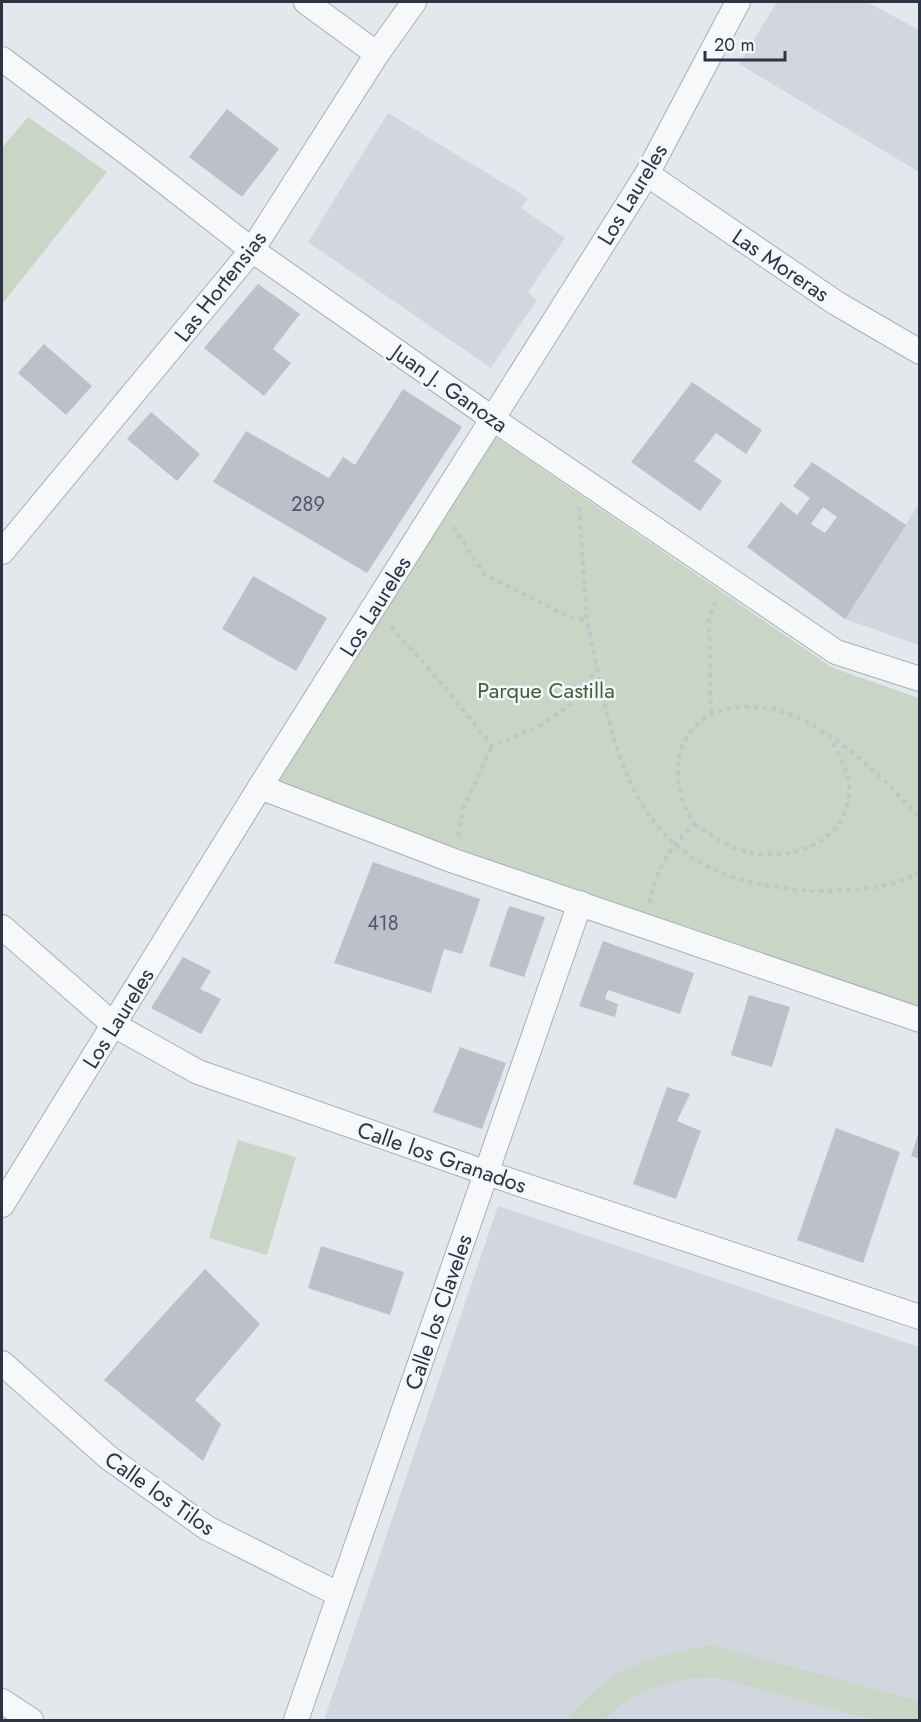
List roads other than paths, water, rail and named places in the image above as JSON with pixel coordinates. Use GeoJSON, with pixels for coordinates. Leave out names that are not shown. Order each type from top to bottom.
{"type":"FeatureCollection","features":[{"type":"Feature","properties":{"kind":"street"},"geometry":{"type":"LineString","coordinates":[[306,2],[377,54]]}},
{"type":"Feature","properties":{"kind":"street","name":"Las Hortensias"},"geometry":{"type":"LineString","coordinates":[[2,552],[252,250],[377,54],[414,2]]}},
{"type":"Feature","properties":{"kind":"street","name":"Los Laureles"},"geometry":{"type":"LineString","coordinates":[[2,1205],[260,788],[647,174],[738,2]]}},
{"type":"Feature","properties":{"kind":"street","name":"Juan J. Ganoza"},"geometry":{"type":"LineString","coordinates":[[6,72],[252,250],[836,652],[920,680]]}},
{"type":"Feature","properties":{"kind":"street","name":"Las Moreras"},"geometry":{"type":"LineString","coordinates":[[647,174],[836,303],[920,352]]}},
{"type":"Feature","properties":{"kind":"street"},"geometry":{"type":"LineString","coordinates":[[260,788],[454,861],[920,1020]]}},
{"type":"Feature","properties":{"kind":"street","name":"Calle los Claveles"},"geometry":{"type":"LineString","coordinates":[[296,1720],[580,903]]}},
{"type":"Feature","properties":{"kind":"street","name":"Calle los Granados"},"geometry":{"type":"LineString","coordinates":[[2,927],[114,1024],[198,1072],[487,1173],[920,1317]]}},
{"type":"Feature","properties":{"kind":"street","name":"Calle los Tilos"},"geometry":{"type":"LineString","coordinates":[[2,1363],[109,1458],[207,1528],[338,1594]]}},
{"type":"Feature","properties":{"kind":"street"},"geometry":{"type":"LineString","coordinates":[[3,1705],[32,1720]]}},
{"type":"Feature","properties":{"kind":"park label","name":"Parque Castilla"},"geometry":{"type":"Point","coordinates":[546,690]}}]}
